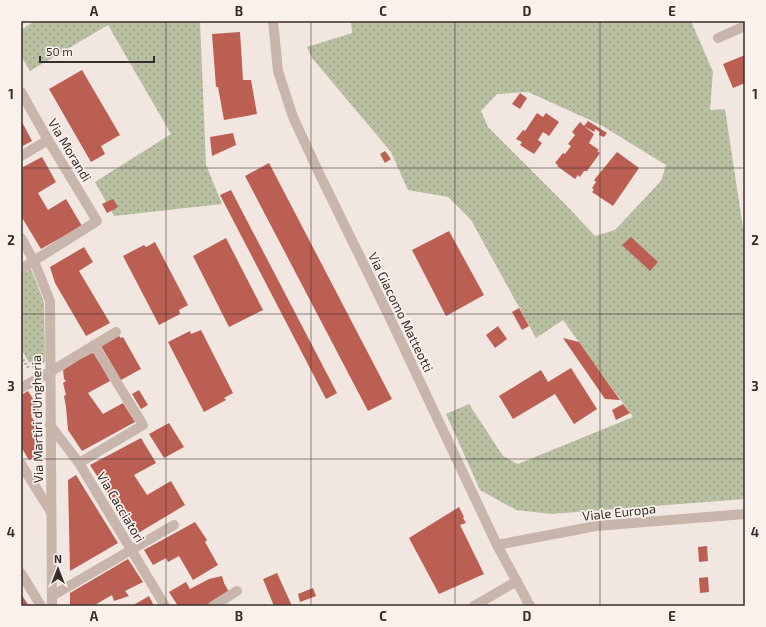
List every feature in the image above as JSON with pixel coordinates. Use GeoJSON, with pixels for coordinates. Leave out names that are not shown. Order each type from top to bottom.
{"type":"FeatureCollection","features":[{"type":"Feature","properties":{"kind":"street","name":"Via Giacomo Matteotti"},"geometry":{"type":"LineString","coordinates":[[273,21],[278,71],[293,117],[497,545],[530,606]]}},
{"type":"Feature","properties":{"kind":"street"},"geometry":{"type":"LineString","coordinates":[[718,38],[745,26]]}},
{"type":"Feature","properties":{"kind":"street","name":"Via Morandi"},"geometry":{"type":"LineString","coordinates":[[21,92],[97,221],[34,261]]}},
{"type":"Feature","properties":{"kind":"street"},"geometry":{"type":"LineString","coordinates":[[21,156],[48,140]]}},
{"type":"Feature","properties":{"kind":"street","name":"Via Martiri d'Ungheria"},"geometry":{"type":"LineString","coordinates":[[21,238],[34,261],[50,300],[52,606]]}},
{"type":"Feature","properties":{"kind":"street"},"geometry":{"type":"LineString","coordinates":[[21,269],[34,261]]}},
{"type":"Feature","properties":{"kind":"street"},"geometry":{"type":"LineString","coordinates":[[21,388],[116,332]]}},
{"type":"Feature","properties":{"kind":"street"},"geometry":{"type":"LineString","coordinates":[[79,463],[143,425],[94,345]]}},
{"type":"Feature","properties":{"kind":"street","name":"Via Cacciatori"},"geometry":{"type":"LineString","coordinates":[[50,425],[79,463],[165,606]]}},
{"type":"Feature","properties":{"kind":"street"},"geometry":{"type":"LineString","coordinates":[[21,464],[51,512]]}},
{"type":"Feature","properties":{"kind":"street","name":"Viale Europa"},"geometry":{"type":"LineString","coordinates":[[497,545],[596,526],[745,514]]}},
{"type":"Feature","properties":{"kind":"street"},"geometry":{"type":"LineString","coordinates":[[52,596],[174,525]]}},
{"type":"Feature","properties":{"kind":"street"},"geometry":{"type":"LineString","coordinates":[[21,573],[41,606]]}},
{"type":"Feature","properties":{"kind":"street"},"geometry":{"type":"LineString","coordinates":[[474,606],[517,581]]}},
{"type":"Feature","properties":{"kind":"street"},"geometry":{"type":"LineString","coordinates":[[213,606],[238,592]]}},
{"type":"Feature","properties":{"kind":"green space"},"geometry":{"type":"Polygon","coordinates":[[[35,21],[200,21],[206,165],[222,204],[114,216],[95,182],[171,134],[108,25],[30,71],[21,56],[21,30],[35,21]]]}},
{"type":"Feature","properties":{"kind":"green space"},"geometry":{"type":"Polygon","coordinates":[[[351,21],[691,21],[713,72],[710,110],[725,109],[743,228],[745,229],[745,499],[551,514],[516,510],[480,490],[446,414],[469,404],[503,456],[518,464],[633,417],[563,320],[536,338],[471,220],[448,197],[408,190],[391,152],[312,58],[307,47],[352,33],[351,21]],[[528,92],[497,94],[481,111],[488,127],[595,236],[615,230],[661,181],[666,165],[601,125],[528,92]]]}},
{"type":"Feature","properties":{"kind":"green space"},"geometry":{"type":"Polygon","coordinates":[[[31,269],[44,302],[45,362],[33,369],[21,349],[21,275],[31,269]]]}},
{"type":"Feature","properties":{"kind":"building"},"geometry":{"type":"Polygon","coordinates":[[[240,32],[243,80],[251,80],[257,114],[224,120],[218,87],[216,87],[212,34],[240,32]]]}},
{"type":"Feature","properties":{"kind":"building"},"geometry":{"type":"Polygon","coordinates":[[[745,55],[745,83],[733,88],[723,64],[745,55]]]}},
{"type":"Feature","properties":{"kind":"building"},"geometry":{"type":"Polygon","coordinates":[[[82,70],[120,135],[101,146],[105,154],[91,162],[49,89],[82,70]]]}},
{"type":"Feature","properties":{"kind":"building"},"geometry":{"type":"Polygon","coordinates":[[[520,93],[527,98],[520,109],[512,104],[520,93]]]}},
{"type":"Feature","properties":{"kind":"building"},"geometry":{"type":"Polygon","coordinates":[[[537,113],[543,117],[546,113],[559,122],[549,136],[543,132],[538,140],[542,143],[534,154],[520,145],[522,142],[516,139],[523,130],[525,131],[537,113]]]}},
{"type":"Feature","properties":{"kind":"building"},"geometry":{"type":"Polygon","coordinates":[[[21,120],[32,141],[21,147],[21,120]]]}},
{"type":"Feature","properties":{"kind":"building"},"geometry":{"type":"Polygon","coordinates":[[[588,121],[607,133],[604,137],[599,135],[600,132],[595,129],[594,132],[584,126],[588,121]]]}},
{"type":"Feature","properties":{"kind":"building"},"geometry":{"type":"Polygon","coordinates":[[[580,122],[594,134],[589,143],[599,150],[597,151],[600,153],[587,171],[584,171],[580,177],[578,175],[575,179],[555,163],[571,146],[568,144],[575,135],[572,132],[580,122]]]}},
{"type":"Feature","properties":{"kind":"building"},"geometry":{"type":"Polygon","coordinates":[[[233,133],[236,145],[212,156],[210,137],[233,133]]]}},
{"type":"Feature","properties":{"kind":"building"},"geometry":{"type":"Polygon","coordinates":[[[385,151],[391,159],[385,163],[380,154],[385,151]]]}},
{"type":"Feature","properties":{"kind":"building"},"geometry":{"type":"Polygon","coordinates":[[[617,152],[639,168],[613,206],[592,192],[594,190],[592,188],[596,182],[594,180],[617,152]]]}},
{"type":"Feature","properties":{"kind":"building"},"geometry":{"type":"Polygon","coordinates":[[[42,157],[56,182],[38,193],[48,210],[66,199],[82,226],[41,249],[21,216],[21,168],[42,157]]]}},
{"type":"Feature","properties":{"kind":"building"},"geometry":{"type":"Polygon","coordinates":[[[269,163],[392,399],[368,411],[245,176],[269,163]]]}},
{"type":"Feature","properties":{"kind":"building"},"geometry":{"type":"Polygon","coordinates":[[[231,190],[337,393],[326,399],[220,195],[231,190]]]}},
{"type":"Feature","properties":{"kind":"building"},"geometry":{"type":"Polygon","coordinates":[[[113,199],[118,207],[107,213],[102,204],[113,199]]]}},
{"type":"Feature","properties":{"kind":"building"},"geometry":{"type":"Polygon","coordinates":[[[449,231],[484,295],[446,316],[412,250],[449,231]]]}},
{"type":"Feature","properties":{"kind":"building"},"geometry":{"type":"Polygon","coordinates":[[[631,237],[658,262],[650,271],[622,245],[631,237]]]}},
{"type":"Feature","properties":{"kind":"building"},"geometry":{"type":"Polygon","coordinates":[[[226,238],[263,310],[229,327],[193,256],[226,238]]]}},
{"type":"Feature","properties":{"kind":"building"},"geometry":{"type":"Polygon","coordinates":[[[155,242],[188,305],[179,310],[180,314],[159,325],[123,256],[144,245],[146,247],[155,242]]]}},
{"type":"Feature","properties":{"kind":"building"},"geometry":{"type":"Polygon","coordinates":[[[84,247],[93,262],[79,271],[110,323],[86,336],[55,283],[50,267],[84,247]]]}},
{"type":"Feature","properties":{"kind":"building"},"geometry":{"type":"Polygon","coordinates":[[[519,308],[529,326],[522,330],[512,312],[519,308]]]}},
{"type":"Feature","properties":{"kind":"building"},"geometry":{"type":"Polygon","coordinates":[[[498,326],[507,339],[495,348],[486,335],[498,326]]]}},
{"type":"Feature","properties":{"kind":"building"},"geometry":{"type":"Polygon","coordinates":[[[201,330],[233,393],[224,398],[226,400],[204,412],[168,342],[190,331],[191,334],[201,330]]]}},
{"type":"Feature","properties":{"kind":"building"},"geometry":{"type":"Polygon","coordinates":[[[119,336],[121,338],[123,337],[141,369],[121,380],[101,346],[119,336]]]}},
{"type":"Feature","properties":{"kind":"building"},"geometry":{"type":"Polygon","coordinates":[[[563,338],[579,342],[620,400],[605,399],[563,338]]]}},
{"type":"Feature","properties":{"kind":"building"},"geometry":{"type":"Polygon","coordinates":[[[94,352],[110,381],[88,393],[103,414],[123,403],[135,422],[82,451],[68,430],[64,396],[66,395],[63,383],[66,381],[64,379],[63,370],[74,362],[94,352]]]}},
{"type":"Feature","properties":{"kind":"building"},"geometry":{"type":"Polygon","coordinates":[[[571,368],[597,409],[574,424],[555,394],[513,419],[499,396],[541,370],[548,382],[571,368]]]}},
{"type":"Feature","properties":{"kind":"building"},"geometry":{"type":"Polygon","coordinates":[[[139,390],[148,405],[141,409],[132,394],[139,390]]]}},
{"type":"Feature","properties":{"kind":"building"},"geometry":{"type":"Polygon","coordinates":[[[28,391],[39,408],[39,411],[31,416],[39,428],[37,447],[40,451],[39,454],[29,460],[21,447],[21,395],[28,391]]]}},
{"type":"Feature","properties":{"kind":"building"},"geometry":{"type":"Polygon","coordinates":[[[623,404],[630,413],[616,420],[612,410],[623,404]]]}},
{"type":"Feature","properties":{"kind":"building"},"geometry":{"type":"Polygon","coordinates":[[[169,423],[184,447],[164,458],[149,434],[169,423]]]}},
{"type":"Feature","properties":{"kind":"building"},"geometry":{"type":"Polygon","coordinates":[[[141,438],[156,463],[134,475],[147,495],[171,481],[185,505],[135,535],[90,465],[141,438]]]}},
{"type":"Feature","properties":{"kind":"building"},"geometry":{"type":"Polygon","coordinates":[[[76,475],[118,543],[70,571],[68,480],[76,475]]]}},
{"type":"Feature","properties":{"kind":"building"},"geometry":{"type":"Polygon","coordinates":[[[459,507],[466,523],[460,525],[484,574],[439,594],[409,538],[459,507]]]}},
{"type":"Feature","properties":{"kind":"building"},"geometry":{"type":"Polygon","coordinates":[[[195,522],[207,540],[205,542],[218,565],[193,580],[179,556],[168,562],[166,558],[153,565],[144,550],[195,522]]]}},
{"type":"Feature","properties":{"kind":"building"},"geometry":{"type":"Polygon","coordinates":[[[707,546],[708,561],[699,562],[698,547],[707,546]]]}},
{"type":"Feature","properties":{"kind":"building"},"geometry":{"type":"Polygon","coordinates":[[[128,559],[143,582],[125,591],[129,596],[114,601],[112,595],[93,606],[70,606],[70,593],[128,559]]]}},
{"type":"Feature","properties":{"kind":"building"},"geometry":{"type":"Polygon","coordinates":[[[277,573],[292,606],[274,606],[263,579],[277,573]]]}},
{"type":"Feature","properties":{"kind":"building"},"geometry":{"type":"Polygon","coordinates":[[[222,576],[229,592],[205,606],[178,606],[169,592],[186,582],[190,589],[209,579],[222,576]]]}},
{"type":"Feature","properties":{"kind":"building"},"geometry":{"type":"Polygon","coordinates":[[[708,577],[709,592],[700,593],[699,578],[708,577]]]}},
{"type":"Feature","properties":{"kind":"building"},"geometry":{"type":"Polygon","coordinates":[[[313,588],[316,596],[300,602],[298,594],[313,588]]]}},
{"type":"Feature","properties":{"kind":"building"},"geometry":{"type":"Polygon","coordinates":[[[21,594],[29,606],[21,606],[21,594]]]}},
{"type":"Feature","properties":{"kind":"building"},"geometry":{"type":"Polygon","coordinates":[[[149,596],[154,606],[132,606],[149,596]]]}}]}
